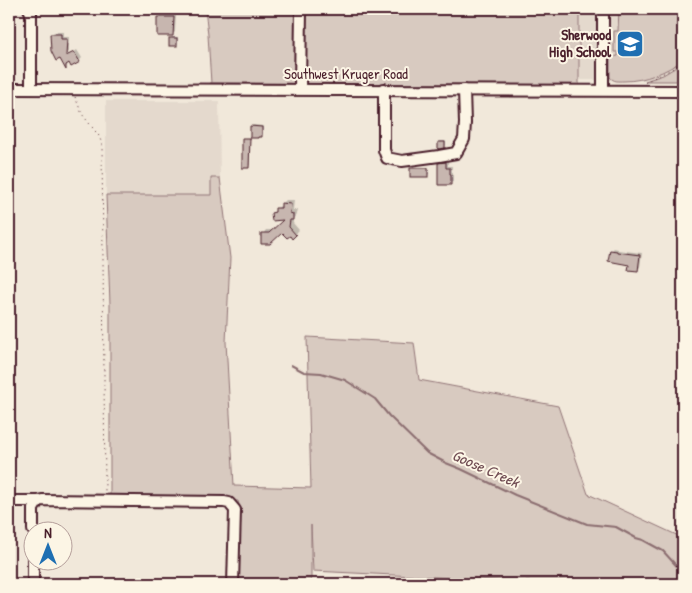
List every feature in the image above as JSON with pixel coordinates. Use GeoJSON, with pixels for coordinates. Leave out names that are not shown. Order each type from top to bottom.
{"type":"FeatureCollection","features":[{"type":"Feature","properties":{"kind":"street"},"geometry":{"type":"LineString","coordinates":[[29,9],[31,13],[31,89]]}},
{"type":"Feature","properties":{"kind":"street"},"geometry":{"type":"LineString","coordinates":[[300,89],[301,9]]}},
{"type":"Feature","properties":{"kind":"street"},"geometry":{"type":"LineString","coordinates":[[603,9],[603,90]]}},
{"type":"Feature","properties":{"kind":"street","name":"Southwest Kruger Road"},"geometry":{"type":"LineString","coordinates":[[9,89],[683,90]]}},
{"type":"Feature","properties":{"kind":"street"},"geometry":{"type":"LineString","coordinates":[[384,90],[384,150],[386,158],[402,161],[456,153],[464,139],[464,90]]}},
{"type":"Feature","properties":{"kind":"street"},"geometry":{"type":"LineString","coordinates":[[9,501],[228,503],[235,510],[233,584]]}},
{"type":"Feature","properties":{"kind":"street"},"geometry":{"type":"LineString","coordinates":[[33,520],[32,509],[38,501]]}},
{"type":"Feature","properties":{"kind":"street"},"geometry":{"type":"LineString","coordinates":[[33,570],[34,584]]}},
{"type":"Feature","properties":{"kind":"path"},"geometry":{"type":"LineString","coordinates":[[642,83],[672,69],[683,61]]}},
{"type":"Feature","properties":{"kind":"path"},"geometry":{"type":"LineString","coordinates":[[73,89],[82,114],[99,136],[102,144],[104,501]]}},
{"type":"Feature","properties":{"kind":"shaded area"},"geometry":{"type":"Polygon","coordinates":[[[205,9],[579,9],[579,85],[211,83],[205,9]]]}},
{"type":"Feature","properties":{"kind":"shaded area","name":"Sherwood High School"},"geometry":{"type":"Polygon","coordinates":[[[578,9],[683,9],[683,80],[578,80],[578,9]]]}},
{"type":"Feature","properties":{"kind":"shaded area","name":"Sherwood High School"},"geometry":{"type":"Polygon","coordinates":[[[619,9],[683,9],[683,60],[647,78],[632,81],[616,81],[612,79],[610,77],[610,57],[618,56],[618,52],[614,52],[614,31],[618,31],[619,9]]]}},
{"type":"Feature","properties":{"kind":"shaded area"},"geometry":{"type":"Polygon","coordinates":[[[683,63],[683,81],[645,81],[663,75],[683,63]]]}},
{"type":"Feature","properties":{"kind":"shaded area"},"geometry":{"type":"Polygon","coordinates":[[[106,101],[219,101],[220,178],[211,178],[211,195],[106,195],[106,101]]]}},
{"type":"Feature","properties":{"kind":"shaded area"},"geometry":{"type":"Polygon","coordinates":[[[211,178],[220,178],[230,258],[226,342],[234,486],[311,488],[307,337],[414,343],[419,380],[558,406],[588,494],[683,538],[683,584],[575,584],[313,571],[311,525],[311,584],[236,584],[238,501],[110,497],[110,304],[106,195],[211,195],[211,178]]]}},
{"type":"Feature","properties":{"kind":"building"},"geometry":{"type":"Polygon","coordinates":[[[157,17],[174,17],[173,36],[157,36],[157,17]]]}},
{"type":"Feature","properties":{"kind":"building"},"geometry":{"type":"Polygon","coordinates":[[[50,34],[61,34],[61,39],[67,39],[66,56],[74,52],[80,62],[71,67],[69,63],[66,65],[66,70],[60,59],[56,61],[51,51],[50,34]]]}},
{"type":"Feature","properties":{"kind":"building"},"geometry":{"type":"Polygon","coordinates":[[[169,38],[177,38],[177,46],[169,46],[169,38]]]}},
{"type":"Feature","properties":{"kind":"building"},"geometry":{"type":"Polygon","coordinates":[[[250,126],[262,127],[262,137],[250,138],[250,126]]]}},
{"type":"Feature","properties":{"kind":"building"},"geometry":{"type":"Polygon","coordinates":[[[242,138],[250,138],[249,168],[242,168],[242,138]]]}},
{"type":"Feature","properties":{"kind":"building"},"geometry":{"type":"Polygon","coordinates":[[[438,142],[445,142],[445,148],[438,149],[438,142]]]}},
{"type":"Feature","properties":{"kind":"building"},"geometry":{"type":"Polygon","coordinates":[[[446,162],[446,168],[450,168],[451,185],[438,185],[438,163],[446,162]]]}},
{"type":"Feature","properties":{"kind":"building"},"geometry":{"type":"Polygon","coordinates":[[[410,168],[428,168],[428,177],[410,177],[410,168]]]}},
{"type":"Feature","properties":{"kind":"building"},"geometry":{"type":"Polygon","coordinates":[[[281,203],[291,204],[290,213],[293,214],[293,220],[290,220],[289,227],[296,235],[292,239],[290,236],[287,238],[282,233],[270,244],[261,244],[261,233],[269,233],[283,220],[272,221],[271,213],[275,212],[275,208],[281,208],[281,203]]]}},
{"type":"Feature","properties":{"kind":"building"},"geometry":{"type":"Polygon","coordinates":[[[610,250],[640,255],[638,271],[628,270],[629,265],[608,261],[610,250]]]}},
{"type":"Feature","properties":{"kind":"waterway","name":"Goose Creek"},"geometry":{"type":"LineString","coordinates":[[291,365],[304,372],[321,373],[345,380],[375,399],[389,416],[427,453],[515,495],[587,524],[616,527],[663,551],[683,573]]}},
{"type":"Feature","properties":{"kind":"place","name":"Sherwood High School"},"geometry":{"type":"Point","coordinates":[630,44]}}]}
